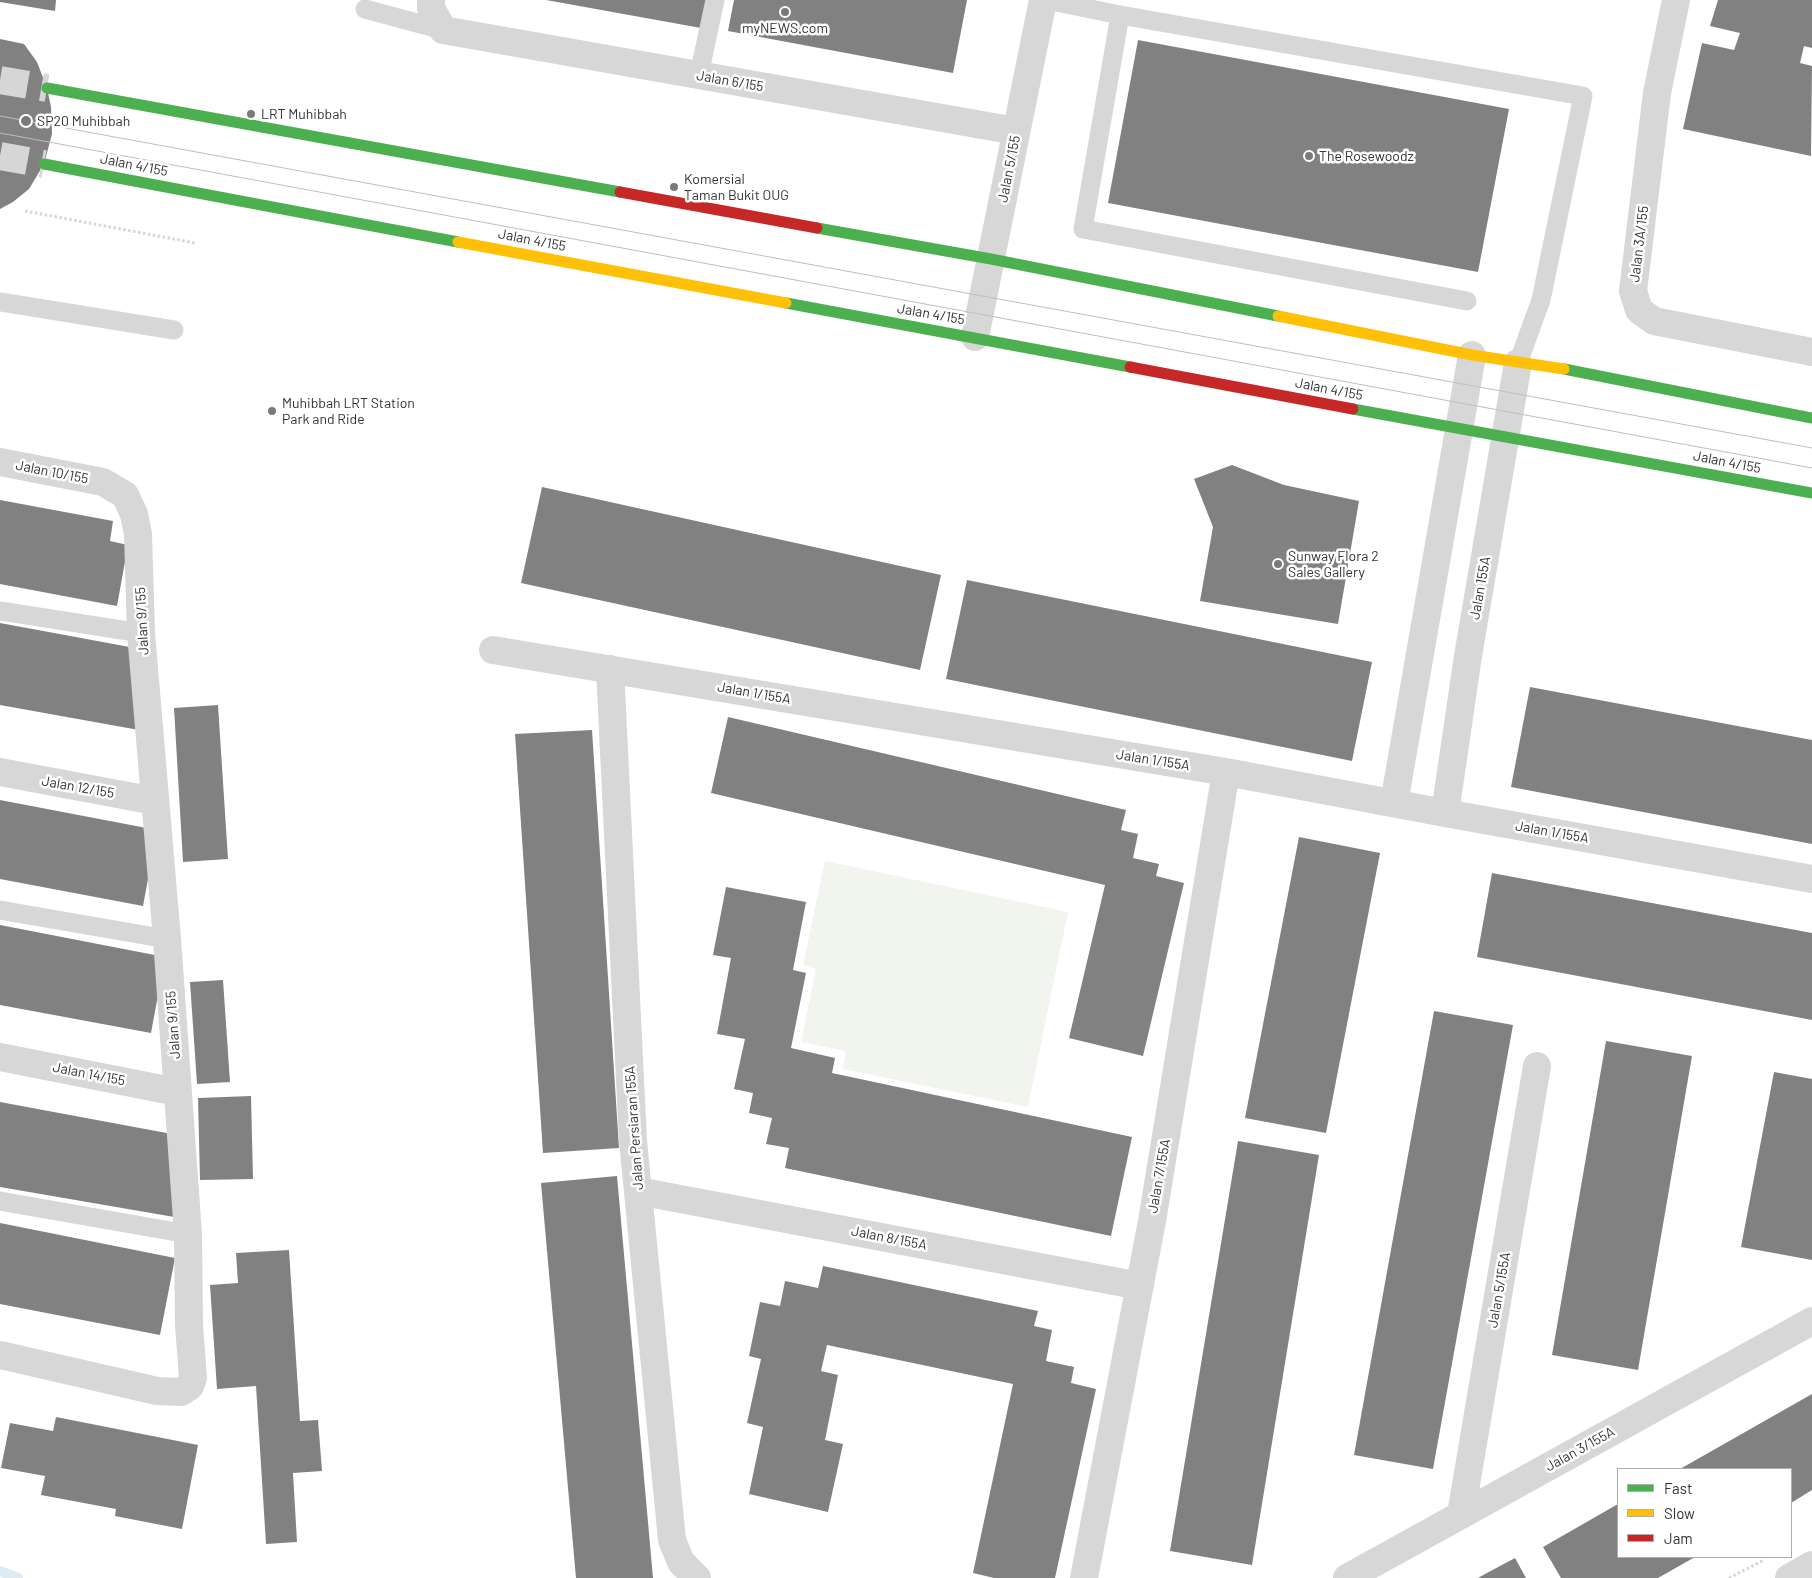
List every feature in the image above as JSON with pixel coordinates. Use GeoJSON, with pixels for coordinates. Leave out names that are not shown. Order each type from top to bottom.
{"type":"FeatureCollection","features":[{"type":"Feature","properties":{"kind":"street"},"geometry":{"type":"LineString","coordinates":[[431,0],[432,8],[443,30]]}},
{"type":"Feature","properties":{"kind":"street","name":"Jalan 5/155"},"geometry":{"type":"LineString","coordinates":[[975,337],[1044,0]]}},
{"type":"Feature","properties":{"kind":"street","name":"Jalan 3A/155"},"geometry":{"type":"LineString","coordinates":[[1676,0],[1658,93],[1633,292],[1639,310],[1654,321],[1812,352]]}},
{"type":"Feature","properties":{"kind":"street","name":"Jalan 6/155"},"geometry":{"type":"LineString","coordinates":[[443,30],[1016,131]]}},
{"type":"Feature","properties":{"kind":"street"},"geometry":{"type":"LineString","coordinates":[[47,88],[991,259],[1472,355],[1554,367],[1812,418]]}},
{"type":"Feature","properties":{"kind":"street","name":"Jalan 4/155"},"geometry":{"type":"LineString","coordinates":[[44,164],[1458,429],[1506,436],[1812,493]]}},
{"type":"Feature","properties":{"kind":"street"},"geometry":{"type":"LineString","coordinates":[[1394,803],[1472,355]]}},
{"type":"Feature","properties":{"kind":"street","name":"Jalan 155A"},"geometry":{"type":"LineString","coordinates":[[1444,814],[1468,656],[1518,363]]}},
{"type":"Feature","properties":{"kind":"street","name":"Jalan 10/155"},"geometry":{"type":"LineString","coordinates":[[0,462],[103,482]]}},
{"type":"Feature","properties":{"kind":"street","name":"Jalan 9/155"},"geometry":{"type":"LineString","coordinates":[[0,1355],[157,1390],[181,1392],[190,1386],[193,1378],[189,1325],[188,1234],[167,939],[141,633],[138,534],[134,514],[125,495],[103,482]]}},
{"type":"Feature","properties":{"kind":"street","name":"Jalan 1/155A"},"geometry":{"type":"LineString","coordinates":[[493,650],[1226,772],[1444,814],[1812,879]]}},
{"type":"Feature","properties":{"kind":"street","name":"Jalan Persiaran 155A"},"geometry":{"type":"LineString","coordinates":[[610,668],[633,1141],[672,1540],[681,1562],[697,1578]]}},
{"type":"Feature","properties":{"kind":"street","name":"Jalan 12/155"},"geometry":{"type":"LineString","coordinates":[[0,772],[155,801]]}},
{"type":"Feature","properties":{"kind":"street","name":"Jalan 7/155A"},"geometry":{"type":"LineString","coordinates":[[1084,1578],[1140,1286],[1226,772]]}},
{"type":"Feature","properties":{"kind":"street","name":"Jalan 14/155"},"geometry":{"type":"LineString","coordinates":[[0,1057],[177,1092]]}},
{"type":"Feature","properties":{"kind":"street","name":"Jalan 5/155A"},"geometry":{"type":"LineString","coordinates":[[1461,1514],[1537,1066]]}},
{"type":"Feature","properties":{"kind":"street","name":"Jalan 8/155A"},"geometry":{"type":"LineString","coordinates":[[638,1191],[1140,1286]]}},
{"type":"Feature","properties":{"kind":"street","name":"Jalan 3/155A"},"geometry":{"type":"LineString","coordinates":[[1347,1578],[1812,1321]]}},
{"type":"Feature","properties":{"kind":"street"},"geometry":{"type":"LineString","coordinates":[[1789,1578],[1812,1565]]}},
{"type":"Feature","properties":{"kind":"lane"},"geometry":{"type":"LineString","coordinates":[[699,75],[715,0]]}},
{"type":"Feature","properties":{"kind":"lane"},"geometry":{"type":"LineString","coordinates":[[1044,0],[1584,96],[1541,300],[1518,363]]}},
{"type":"Feature","properties":{"kind":"lane"},"geometry":{"type":"LineString","coordinates":[[365,9],[443,30]]}},
{"type":"Feature","properties":{"kind":"lane"},"geometry":{"type":"LineString","coordinates":[[1120,15],[1083,229],[1467,301]]}},
{"type":"Feature","properties":{"kind":"lane"},"geometry":{"type":"LineString","coordinates":[[0,302],[174,330]]}},
{"type":"Feature","properties":{"kind":"lane"},"geometry":{"type":"LineString","coordinates":[[0,611],[141,633]]}},
{"type":"Feature","properties":{"kind":"lane"},"geometry":{"type":"LineString","coordinates":[[0,910],[167,939]]}},
{"type":"Feature","properties":{"kind":"lane"},"geometry":{"type":"LineString","coordinates":[[0,1202],[188,1234]]}},
{"type":"Feature","properties":{"kind":"path"},"geometry":{"type":"LineString","coordinates":[[25,211],[195,243]]}},
{"type":"Feature","properties":{"kind":"path"},"geometry":{"type":"LineString","coordinates":[[1729,1578],[1768,1558]]}},
{"type":"Feature","properties":{"kind":"shaded area"},"geometry":{"type":"Polygon","coordinates":[[[825,861],[1068,912],[1028,1107],[843,1069],[846,1051],[801,1042],[816,969],[803,965],[825,861]]]}},
{"type":"Feature","properties":{"kind":"building"},"geometry":{"type":"Polygon","coordinates":[[[0,0],[56,0],[55,11],[0,2],[0,0]]]}},
{"type":"Feature","properties":{"kind":"building"},"geometry":{"type":"Polygon","coordinates":[[[546,0],[706,0],[701,28],[546,0]]]}},
{"type":"Feature","properties":{"kind":"building"},"geometry":{"type":"Polygon","coordinates":[[[734,0],[967,0],[953,73],[728,31],[734,0]]]}},
{"type":"Feature","properties":{"kind":"building"},"geometry":{"type":"Polygon","coordinates":[[[1718,0],[1812,0],[1812,48],[1804,46],[1800,63],[1812,66],[1811,156],[1683,129],[1702,43],[1734,50],[1740,33],[1710,26],[1718,0]]]}},
{"type":"Feature","properties":{"kind":"building","name":"SP20 Muhibbah"},"geometry":{"type":"Polygon","coordinates":[[[0,39],[24,44],[37,62],[47,88],[51,107],[52,134],[44,164],[29,189],[13,202],[0,209],[0,39]]]}},
{"type":"Feature","properties":{"kind":"building","name":"The Rosewoodz"},"geometry":{"type":"Polygon","coordinates":[[[1138,40],[1509,109],[1478,272],[1108,203],[1138,40]]]}},
{"type":"Feature","properties":{"kind":"building","name":"Sunway Flora 2 Sales Gallery"},"geometry":{"type":"Polygon","coordinates":[[[1232,465],[1284,485],[1359,501],[1338,624],[1200,601],[1213,527],[1194,479],[1232,465]]]}},
{"type":"Feature","properties":{"kind":"building"},"geometry":{"type":"Polygon","coordinates":[[[542,487],[941,575],[920,670],[521,583],[542,487]]]}},
{"type":"Feature","properties":{"kind":"building"},"geometry":{"type":"Polygon","coordinates":[[[0,500],[113,521],[110,541],[128,545],[117,606],[0,584],[0,500]]]}},
{"type":"Feature","properties":{"kind":"building"},"geometry":{"type":"Polygon","coordinates":[[[967,580],[1372,662],[1352,761],[946,679],[967,580]]]}},
{"type":"Feature","properties":{"kind":"building"},"geometry":{"type":"Polygon","coordinates":[[[0,623],[135,648],[139,730],[0,705],[0,623]]]}},
{"type":"Feature","properties":{"kind":"building"},"geometry":{"type":"Polygon","coordinates":[[[1530,687],[1812,740],[1812,844],[1511,787],[1530,687]]]}},
{"type":"Feature","properties":{"kind":"building"},"geometry":{"type":"Polygon","coordinates":[[[218,705],[228,859],[183,862],[174,708],[218,705]]]}},
{"type":"Feature","properties":{"kind":"building"},"geometry":{"type":"Polygon","coordinates":[[[728,717],[1126,810],[1121,830],[1138,834],[1133,858],[1159,864],[1156,876],[1184,883],[1143,1056],[1069,1038],[1105,885],[711,793],[728,717]]]}},
{"type":"Feature","properties":{"kind":"building"},"geometry":{"type":"Polygon","coordinates":[[[592,730],[619,1148],[543,1153],[515,734],[592,730]]]}},
{"type":"Feature","properties":{"kind":"building"},"geometry":{"type":"Polygon","coordinates":[[[0,800],[157,830],[143,906],[0,879],[0,800]]]}},
{"type":"Feature","properties":{"kind":"building"},"geometry":{"type":"Polygon","coordinates":[[[1299,837],[1380,853],[1326,1133],[1245,1118],[1299,837]]]}},
{"type":"Feature","properties":{"kind":"building"},"geometry":{"type":"Polygon","coordinates":[[[1492,873],[1812,933],[1812,1020],[1477,957],[1492,873]]]}},
{"type":"Feature","properties":{"kind":"building"},"geometry":{"type":"Polygon","coordinates":[[[726,887],[806,902],[793,970],[806,973],[791,1048],[835,1058],[832,1073],[1132,1137],[1111,1236],[785,1168],[789,1148],[766,1144],[772,1118],[749,1113],[753,1093],[734,1089],[745,1039],[717,1034],[731,958],[713,955],[726,887]]]}},
{"type":"Feature","properties":{"kind":"building"},"geometry":{"type":"Polygon","coordinates":[[[0,925],[165,957],[151,1033],[0,1005],[0,925]]]}},
{"type":"Feature","properties":{"kind":"building"},"geometry":{"type":"Polygon","coordinates":[[[223,980],[230,1082],[197,1084],[190,982],[223,980]]]}},
{"type":"Feature","properties":{"kind":"building"},"geometry":{"type":"Polygon","coordinates":[[[1434,1011],[1513,1025],[1433,1469],[1354,1455],[1434,1011]]]}},
{"type":"Feature","properties":{"kind":"building"},"geometry":{"type":"Polygon","coordinates":[[[1606,1041],[1692,1056],[1638,1370],[1552,1355],[1606,1041]]]}},
{"type":"Feature","properties":{"kind":"building"},"geometry":{"type":"Polygon","coordinates":[[[1774,1072],[1812,1079],[1812,1260],[1741,1247],[1774,1072]]]}},
{"type":"Feature","properties":{"kind":"building"},"geometry":{"type":"Polygon","coordinates":[[[251,1096],[253,1179],[200,1180],[198,1098],[251,1096]]]}},
{"type":"Feature","properties":{"kind":"building"},"geometry":{"type":"Polygon","coordinates":[[[0,1102],[172,1134],[180,1218],[0,1187],[0,1102]]]}},
{"type":"Feature","properties":{"kind":"building"},"geometry":{"type":"Polygon","coordinates":[[[1238,1141],[1319,1155],[1252,1565],[1170,1551],[1238,1141]]]}},
{"type":"Feature","properties":{"kind":"building"},"geometry":{"type":"Polygon","coordinates":[[[617,1176],[653,1578],[576,1578],[541,1183],[617,1176]]]}},
{"type":"Feature","properties":{"kind":"building"},"geometry":{"type":"Polygon","coordinates":[[[0,1223],[175,1258],[160,1335],[0,1304],[0,1223]]]}},
{"type":"Feature","properties":{"kind":"building"},"geometry":{"type":"Polygon","coordinates":[[[289,1250],[300,1421],[318,1420],[322,1471],[293,1473],[297,1542],[266,1544],[256,1386],[217,1389],[210,1285],[238,1283],[236,1253],[289,1250]]]}},
{"type":"Feature","properties":{"kind":"building"},"geometry":{"type":"Polygon","coordinates":[[[823,1266],[1038,1311],[1034,1326],[1052,1330],[1046,1361],[1074,1367],[1071,1383],[1096,1389],[1055,1578],[994,1578],[973,1573],[1013,1384],[827,1345],[821,1371],[838,1375],[825,1440],[843,1444],[828,1512],[749,1494],[763,1427],[747,1423],[761,1359],[749,1356],[760,1302],[780,1306],[785,1281],[818,1288],[823,1266]]]}},
{"type":"Feature","properties":{"kind":"building"},"geometry":{"type":"Polygon","coordinates":[[[1812,1394],[1812,1490],[1792,1502],[1792,1468],[1682,1468],[1812,1394]]]}},
{"type":"Feature","properties":{"kind":"building"},"geometry":{"type":"Polygon","coordinates":[[[56,1417],[198,1445],[182,1529],[115,1516],[116,1509],[41,1495],[45,1476],[1,1468],[10,1423],[53,1431],[56,1417]]]}},
{"type":"Feature","properties":{"kind":"building"},"geometry":{"type":"Polygon","coordinates":[[[1617,1505],[1617,1558],[1693,1558],[1658,1578],[1561,1578],[1543,1547],[1617,1505]]]}},
{"type":"Feature","properties":{"kind":"building"},"geometry":{"type":"Polygon","coordinates":[[[1515,1558],[1526,1578],[1478,1578],[1485,1574],[1515,1558]]]}},
{"type":"Feature","properties":{"kind":"waterway"},"geometry":{"type":"LineString","coordinates":[[0,1571],[18,1578]]}},
{"type":"Feature","properties":{"kind":"tunnel"},"geometry":{"type":"LineString","coordinates":[[0,80],[47,88]]}},
{"type":"Feature","properties":{"kind":"tunnel"},"geometry":{"type":"LineString","coordinates":[[0,156],[44,164]]}},
{"type":"Feature","properties":{"kind":"tram line"},"geometry":{"type":"LineString","coordinates":[[0,116],[1812,448]]}},
{"type":"Feature","properties":{"kind":"tram line"},"geometry":{"type":"LineString","coordinates":[[0,133],[1812,468]]}},
{"type":"Feature","properties":{"kind":"traffic: fast"},"geometry":{"type":"LineString","coordinates":[[47,88],[620,192]]}},
{"type":"Feature","properties":{"kind":"traffic: fast"},"geometry":{"type":"LineString","coordinates":[[44,164],[458,242]]}},
{"type":"Feature","properties":{"kind":"traffic: fast"},"geometry":{"type":"LineString","coordinates":[[817,228],[991,259],[1278,316]]}},
{"type":"Feature","properties":{"kind":"traffic: fast"},"geometry":{"type":"LineString","coordinates":[[786,303],[1130,367]]}},
{"type":"Feature","properties":{"kind":"traffic: fast"},"geometry":{"type":"LineString","coordinates":[[1564,369],[1812,418]]}},
{"type":"Feature","properties":{"kind":"traffic: fast"},"geometry":{"type":"LineString","coordinates":[[1353,409],[1812,493]]}},
{"type":"Feature","properties":{"kind":"traffic: slow"},"geometry":{"type":"LineString","coordinates":[[458,242],[786,303]]}},
{"type":"Feature","properties":{"kind":"traffic: slow"},"geometry":{"type":"LineString","coordinates":[[1278,316],[1472,355],[1564,369]]}},
{"type":"Feature","properties":{"kind":"traffic: jam"},"geometry":{"type":"LineString","coordinates":[[620,192],[817,228]]}},
{"type":"Feature","properties":{"kind":"traffic: jam"},"geometry":{"type":"LineString","coordinates":[[1130,367],[1353,409]]}},
{"type":"Feature","properties":{"kind":"place","name":"myNEWS.com"},"geometry":{"type":"Point","coordinates":[785,12]}},
{"type":"Feature","properties":{"kind":"place","name":"LRT Muhibbah"},"geometry":{"type":"Point","coordinates":[251,114]}},
{"type":"Feature","properties":{"kind":"place","name":"SP20 Muhibbah"},"geometry":{"type":"Point","coordinates":[26,121]}},
{"type":"Feature","properties":{"kind":"place","name":"The Rosewoodz"},"geometry":{"type":"Point","coordinates":[1309,156]}},
{"type":"Feature","properties":{"kind":"place","name":"Komersial Taman Bukit OUG"},"geometry":{"type":"Point","coordinates":[674,187]}},
{"type":"Feature","properties":{"kind":"place","name":"Muhibbah LRT Station Park and Ride"},"geometry":{"type":"Point","coordinates":[272,411]}},
{"type":"Feature","properties":{"kind":"place","name":"Sunway Flora 2 Sales Gallery"},"geometry":{"type":"Point","coordinates":[1278,564]}}]}
